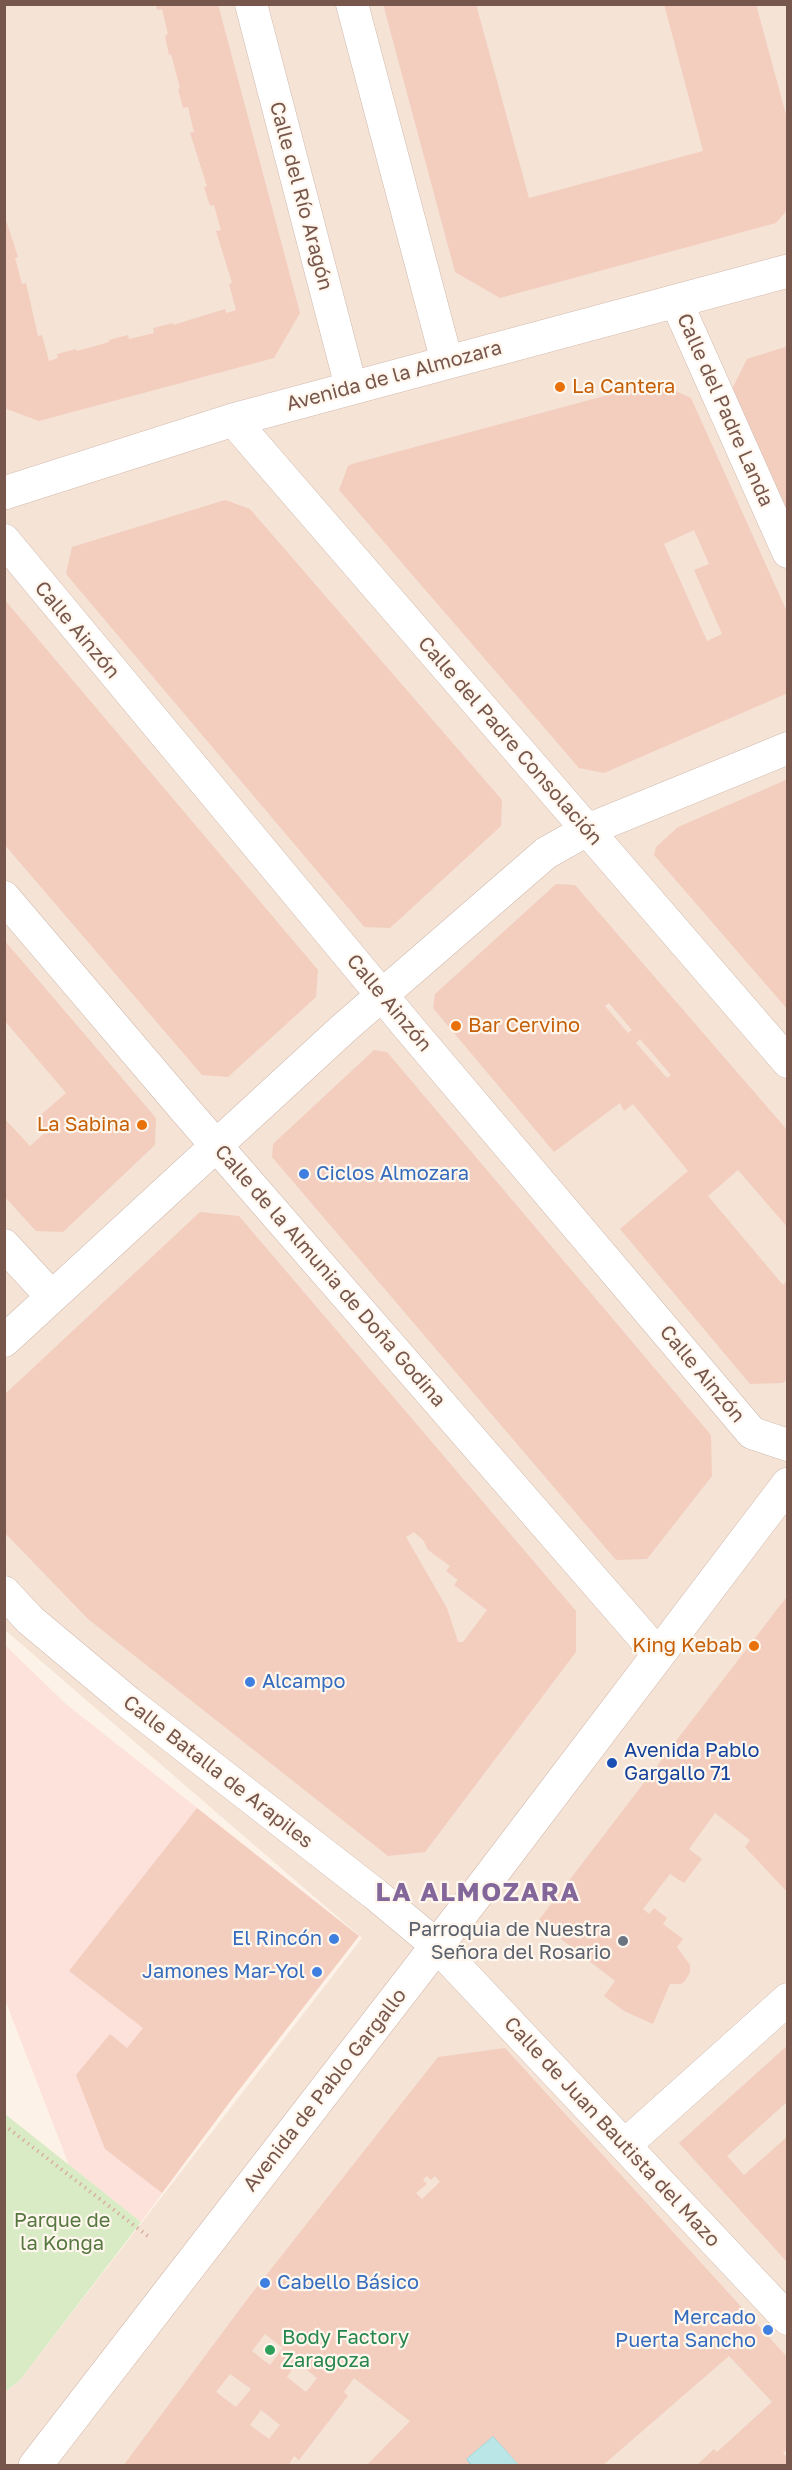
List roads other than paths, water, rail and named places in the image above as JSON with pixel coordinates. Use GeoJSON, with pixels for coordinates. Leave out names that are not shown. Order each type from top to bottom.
{"type":"FeatureCollection","features":[{"type":"Feature","properties":{"kind":"street","name":"Calle del Río Aragón"},"geometry":{"type":"LineString","coordinates":[[251,4],[351,387]]}},
{"type":"Feature","properties":{"kind":"street"},"geometry":{"type":"LineString","coordinates":[[352,4],[447,362]]}},
{"type":"Feature","properties":{"kind":"street","name":"Avenida de la Almozara"},"geometry":{"type":"LineString","coordinates":[[4,494],[233,420],[788,271]]}},
{"type":"Feature","properties":{"kind":"street","name":"Calle del Padre Landa"},"geometry":{"type":"LineString","coordinates":[[676,301],[788,552]]}},
{"type":"Feature","properties":{"kind":"street","name":"Calle del Padre Consolación"},"geometry":{"type":"LineString","coordinates":[[233,420],[788,1062]]}},
{"type":"Feature","properties":{"kind":"street","name":"Calle Ainzón"},"geometry":{"type":"LineString","coordinates":[[4,540],[752,1433],[788,1445]]}},
{"type":"Feature","properties":{"kind":"street"},"geometry":{"type":"LineString","coordinates":[[4,1341],[382,994],[546,853],[587,830],[788,748]]}},
{"type":"Feature","properties":{"kind":"street","name":"Calle de la Almunia de Doña Godina"},"geometry":{"type":"LineString","coordinates":[[4,897],[658,1654]]}},
{"type":"Feature","properties":{"kind":"street"},"geometry":{"type":"LineString","coordinates":[[4,1245],[51,1296]]}},
{"type":"Feature","properties":{"kind":"street","name":"Avenida de Pablo Gargallo"},"geometry":{"type":"LineString","coordinates":[[35,2466],[486,1882],[788,1484]]}},
{"type":"Feature","properties":{"kind":"street","name":"Calle Batalla de Arapiles"},"geometry":{"type":"LineString","coordinates":[[4,1592],[30,1620],[128,1702],[375,1894],[436,1945]]}},
{"type":"Feature","properties":{"kind":"street","name":"Calle de Juan Bautista del Mazo"},"geometry":{"type":"LineString","coordinates":[[436,1945],[788,2319]]}},
{"type":"Feature","properties":{"kind":"street"},"geometry":{"type":"LineString","coordinates":[[625,2145],[788,1999]]}},
{"type":"Feature","properties":{"kind":"water"},"geometry":{"type":"Polygon","coordinates":[[[493,2436],[520,2465],[471,2465],[466,2459],[493,2436]]]}},
{"type":"Feature","properties":{"kind":"place","name":"La Cantera"},"geometry":{"type":"Point","coordinates":[560,387]}},
{"type":"Feature","properties":{"kind":"place","name":"Bar Cervino"},"geometry":{"type":"Point","coordinates":[456,1026]}},
{"type":"Feature","properties":{"kind":"place","name":"La Sabina"},"geometry":{"type":"Point","coordinates":[142,1125]}},
{"type":"Feature","properties":{"kind":"place","name":"Ciclos Almozara"},"geometry":{"type":"Point","coordinates":[304,1174]}},
{"type":"Feature","properties":{"kind":"place","name":"King Kebab"},"geometry":{"type":"Point","coordinates":[754,1646]}},
{"type":"Feature","properties":{"kind":"place","name":"Alcampo"},"geometry":{"type":"Point","coordinates":[250,1682]}},
{"type":"Feature","properties":{"kind":"place","name":"Avenida Pablo Gargallo 71"},"geometry":{"type":"Point","coordinates":[612,1763]}},
{"type":"Feature","properties":{"kind":"place","name":"El Rincón"},"geometry":{"type":"Point","coordinates":[334,1939]}},
{"type":"Feature","properties":{"kind":"place","name":"Parroquia de Nuestra Señora del Rosario"},"geometry":{"type":"Point","coordinates":[623,1941]}},
{"type":"Feature","properties":{"kind":"place","name":"Jamones Mar-Yol"},"geometry":{"type":"Point","coordinates":[317,1972]}},
{"type":"Feature","properties":{"kind":"place","name":"Cabello Básico"},"geometry":{"type":"Point","coordinates":[265,2283]}},
{"type":"Feature","properties":{"kind":"place","name":"Mercado Puerta Sancho"},"geometry":{"type":"Point","coordinates":[768,2330]}},
{"type":"Feature","properties":{"kind":"place","name":"Body Factory Zaragoza"},"geometry":{"type":"Point","coordinates":[270,2350]}},
{"type":"Feature","properties":{"kind":"district","name":"LA ALMOZARA"},"geometry":{"type":"Point","coordinates":[478,1893]}},
{"type":"Feature","properties":{"kind":"park label","name":"Parque de la Konga"},"geometry":{"type":"Point","coordinates":[62,2232]}}]}
